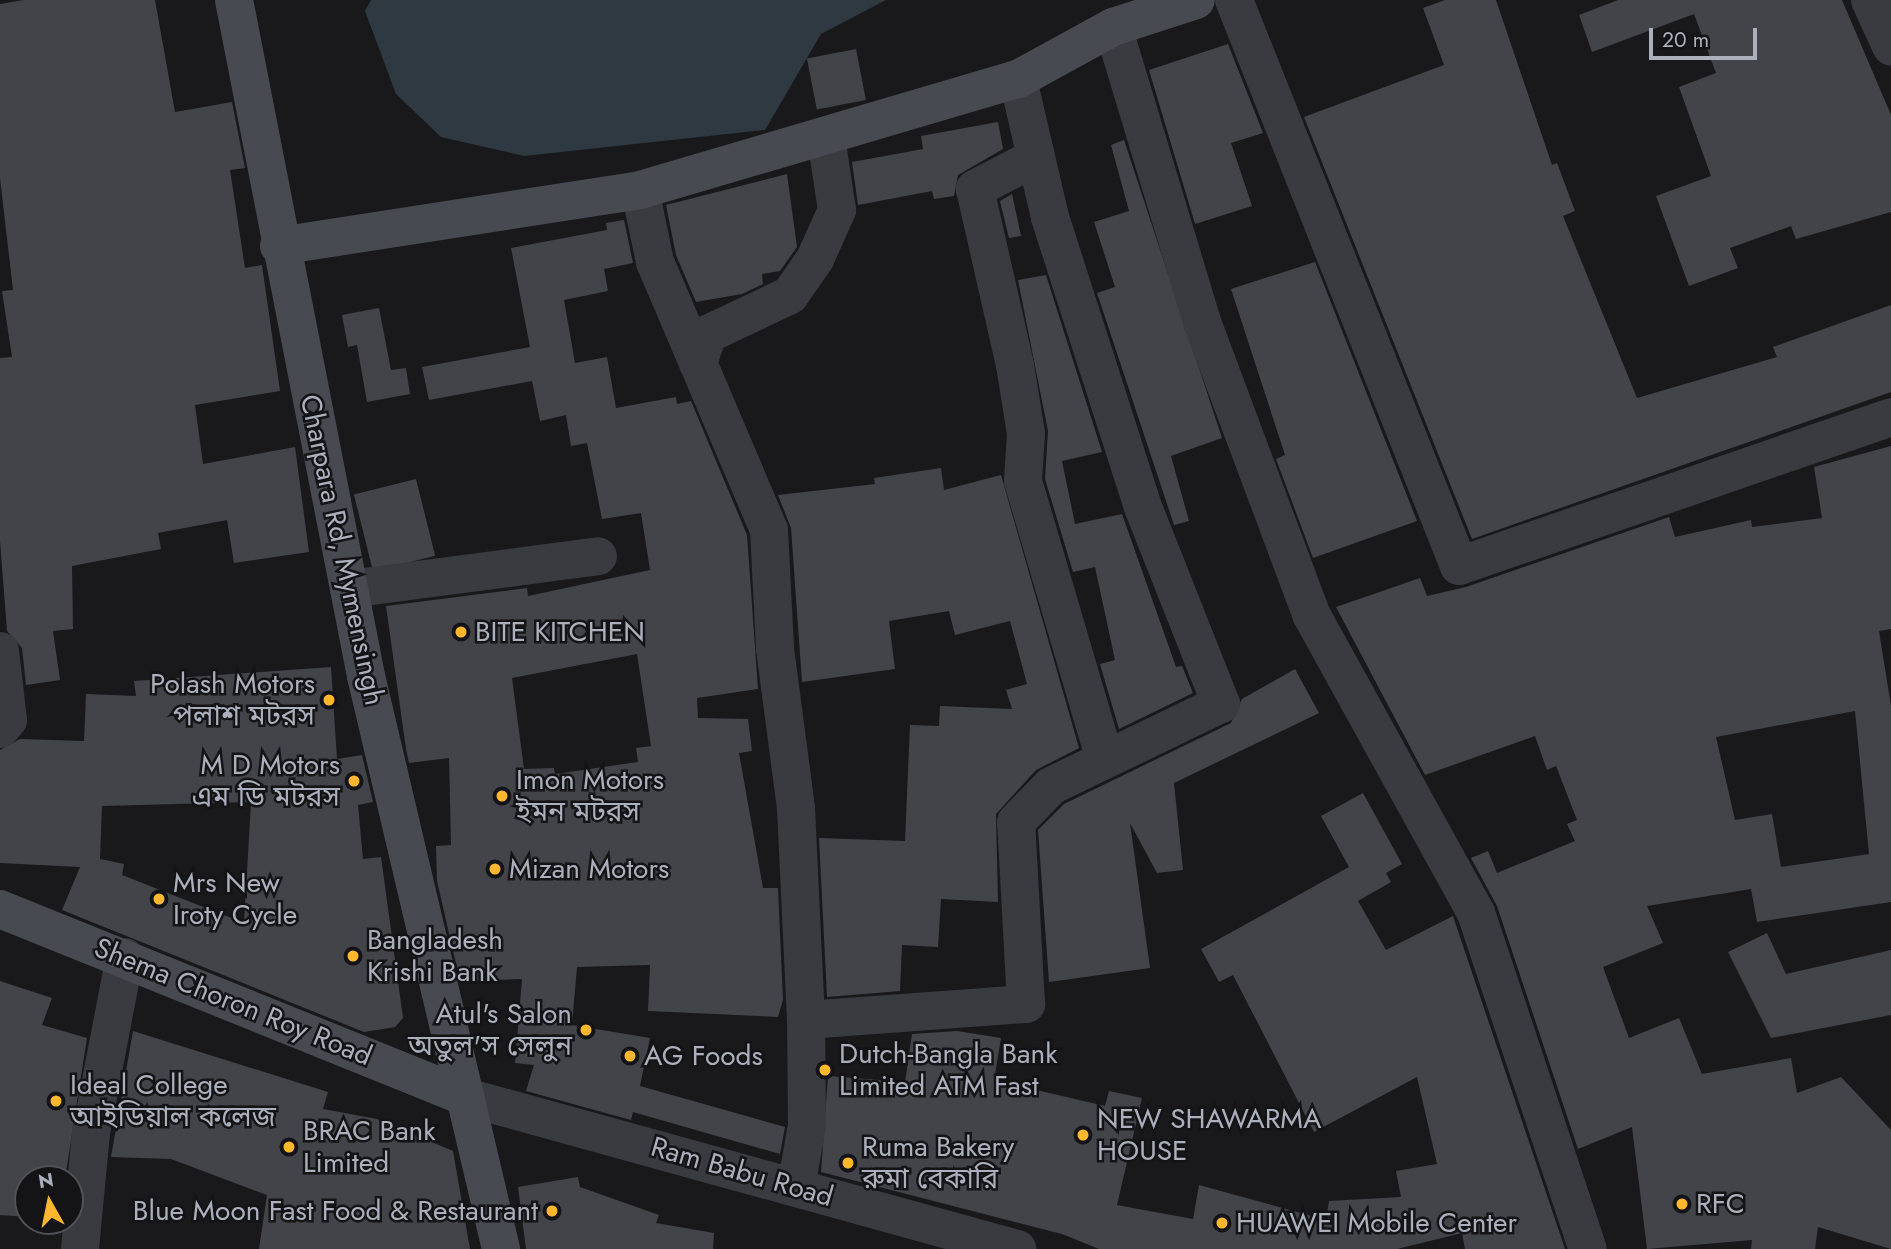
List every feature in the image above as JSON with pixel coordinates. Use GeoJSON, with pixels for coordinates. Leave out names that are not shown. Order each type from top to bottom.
{"type":"FeatureCollection","features":[{"type":"Feature","properties":{"kind":"main road","name":"Charpara Rd, Mymensingh"},"geometry":{"type":"LineString","coordinates":[[234,0],[279,246],[349,589],[500,1249]]}},
{"type":"Feature","properties":{"kind":"main road"},"geometry":{"type":"LineString","coordinates":[[279,246],[640,190],[1017,79],[1114,27],[1196,0]]}},
{"type":"Feature","properties":{"kind":"main road","name":"Shema Choron Roy Road"},"geometry":{"type":"LineString","coordinates":[[0,909],[125,957],[466,1097]]}},
{"type":"Feature","properties":{"kind":"street"},"geometry":{"type":"LineString","coordinates":[[1234,0],[1459,566],[1891,417]]}},
{"type":"Feature","properties":{"kind":"street"},"geometry":{"type":"LineString","coordinates":[[1870,0],[1891,46]]}},
{"type":"Feature","properties":{"kind":"street"},"geometry":{"type":"LineString","coordinates":[[1114,27],[1202,322],[1311,614],[1476,913],[1588,1249]]}},
{"type":"Feature","properties":{"kind":"street"},"geometry":{"type":"LineString","coordinates":[[806,1020],[1026,1004],[1016,822],[1051,786],[1221,704],[1143,508],[1034,158],[1017,79]]}},
{"type":"Feature","properties":{"kind":"street"},"geometry":{"type":"LineString","coordinates":[[698,363],[708,334],[790,295],[815,259],[837,210],[826,137]]}},
{"type":"Feature","properties":{"kind":"street"},"geometry":{"type":"LineString","coordinates":[[1034,158],[975,189],[1016,365],[1026,434],[1023,481],[1105,759]]}},
{"type":"Feature","properties":{"kind":"street"},"geometry":{"type":"LineString","coordinates":[[640,190],[655,262],[769,530],[775,648],[796,808],[806,1020],[807,1126],[796,1187]]}},
{"type":"Feature","properties":{"kind":"street"},"geometry":{"type":"LineString","coordinates":[[349,589],[598,556]]}},
{"type":"Feature","properties":{"kind":"street"},"geometry":{"type":"LineString","coordinates":[[0,652],[8,720],[0,729]]}},
{"type":"Feature","properties":{"kind":"street"},"geometry":{"type":"LineString","coordinates":[[80,1249],[91,1133],[125,957]]}},
{"type":"Feature","properties":{"kind":"street","name":"Ram Babu Road"},"geometry":{"type":"LineString","coordinates":[[466,1097],[1017,1249]]}},
{"type":"Feature","properties":{"kind":"shaded area"},"geometry":{"type":"Polygon","coordinates":[[[371,0],[886,0],[821,34],[765,130],[524,156],[441,137],[396,94],[365,11],[371,0]]]}},
{"type":"Feature","properties":{"kind":"building"},"geometry":{"type":"Polygon","coordinates":[[[24,0],[155,0],[175,112],[232,102],[245,168],[230,170],[245,268],[262,265],[280,391],[195,405],[203,464],[295,447],[309,552],[234,563],[227,520],[158,533],[161,549],[72,566],[73,629],[53,631],[60,680],[26,685],[22,648],[7,631],[0,541],[0,358],[12,357],[2,291],[13,290],[0,178],[0,4],[24,0]]]}},
{"type":"Feature","properties":{"kind":"building"},"geometry":{"type":"Polygon","coordinates":[[[1445,0],[1496,0],[1552,165],[1557,163],[1575,211],[1563,216],[1637,398],[1777,357],[1773,347],[1891,305],[1891,392],[1472,539],[1304,117],[1444,65],[1423,8],[1445,0]]]}},
{"type":"Feature","properties":{"kind":"building"},"geometry":{"type":"Polygon","coordinates":[[[1618,0],[1842,0],[1891,115],[1891,212],[1796,239],[1791,226],[1730,248],[1738,268],[1689,286],[1656,196],[1711,176],[1679,87],[1716,73],[1694,14],[1592,52],[1579,15],[1618,0]]]}},
{"type":"Feature","properties":{"kind":"building"},"geometry":{"type":"Polygon","coordinates":[[[1228,44],[1263,133],[1231,143],[1252,206],[1195,224],[1149,70],[1228,44]]]}},
{"type":"Feature","properties":{"kind":"building"},"geometry":{"type":"Polygon","coordinates":[[[856,49],[866,100],[817,110],[807,59],[856,49]]]}},
{"type":"Feature","properties":{"kind":"building"},"geometry":{"type":"Polygon","coordinates":[[[998,122],[1003,149],[958,175],[954,196],[934,199],[932,191],[858,205],[852,162],[923,149],[921,136],[998,122]]]}},
{"type":"Feature","properties":{"kind":"building"},"geometry":{"type":"Polygon","coordinates":[[[1124,140],[1222,438],[1171,456],[1189,521],[1174,525],[1097,293],[1115,287],[1094,222],[1129,211],[1111,145],[1124,140]]]}},
{"type":"Feature","properties":{"kind":"building"},"geometry":{"type":"Polygon","coordinates":[[[787,174],[797,247],[780,271],[762,274],[763,284],[742,294],[696,302],[676,255],[666,205],[787,174]]]}},
{"type":"Feature","properties":{"kind":"building"},"geometry":{"type":"Polygon","coordinates":[[[1012,194],[1021,236],[1009,238],[1000,201],[1012,194]]]}},
{"type":"Feature","properties":{"kind":"building"},"geometry":{"type":"Polygon","coordinates":[[[624,220],[633,263],[604,269],[608,291],[564,300],[575,363],[607,357],[616,408],[676,397],[677,404],[691,401],[747,535],[758,689],[697,698],[698,718],[748,719],[752,751],[739,753],[763,888],[778,888],[783,1000],[778,1017],[648,1011],[650,965],[577,967],[572,1025],[650,1038],[640,1086],[785,1127],[780,1154],[633,1112],[631,1120],[526,1091],[534,1065],[515,1063],[522,979],[460,981],[437,881],[436,846],[451,845],[449,758],[409,763],[406,749],[386,606],[527,588],[528,596],[650,570],[641,513],[602,519],[587,443],[571,446],[566,415],[540,421],[532,381],[429,400],[422,367],[530,347],[511,248],[607,230],[606,223],[624,220]],[[637,654],[512,678],[524,769],[554,768],[555,774],[638,762],[636,748],[651,746],[637,654]]]}},
{"type":"Feature","properties":{"kind":"building"},"geometry":{"type":"Polygon","coordinates":[[[1315,262],[1417,521],[1313,558],[1276,459],[1285,455],[1231,289],[1315,262]]]}},
{"type":"Feature","properties":{"kind":"building"},"geometry":{"type":"Polygon","coordinates":[[[1046,275],[1102,452],[1062,461],[1075,524],[1122,514],[1176,667],[1182,666],[1193,693],[1119,729],[1100,664],[1115,660],[1095,567],[1073,572],[1045,479],[1048,431],[1018,280],[1046,275]]]}},
{"type":"Feature","properties":{"kind":"building"},"geometry":{"type":"Polygon","coordinates":[[[379,308],[391,370],[406,368],[410,394],[367,402],[357,345],[348,347],[342,315],[379,308]]]}},
{"type":"Feature","properties":{"kind":"building"},"geometry":{"type":"Polygon","coordinates":[[[1891,446],[1891,629],[1879,631],[1891,706],[1891,902],[1757,922],[1751,889],[1647,906],[1663,943],[1603,967],[1629,1038],[1679,1018],[1702,1074],[1791,1058],[1797,1093],[1841,1077],[1891,1130],[1891,1249],[1818,1227],[1815,1249],[1751,1249],[1752,1240],[1647,1249],[1632,1127],[1578,1149],[1497,906],[1471,858],[1488,851],[1497,873],[1575,841],[1567,824],[1577,820],[1556,766],[1547,770],[1535,736],[1425,775],[1336,607],[1420,578],[1427,596],[1466,587],[1669,517],[1675,537],[1751,520],[1752,527],[1822,518],[1814,467],[1891,446]],[[1855,711],[1716,737],[1735,820],[1772,814],[1781,867],[1869,854],[1855,711]]]}},
{"type":"Feature","properties":{"kind":"building"},"geometry":{"type":"Polygon","coordinates":[[[941,468],[944,490],[1001,475],[1079,748],[1036,770],[996,814],[998,902],[941,899],[938,947],[902,945],[900,991],[827,997],[819,838],[905,841],[910,725],[939,726],[940,706],[1012,709],[1006,690],[1027,684],[1010,621],[955,635],[949,611],[889,621],[895,669],[802,682],[791,528],[778,495],[875,484],[874,478],[941,468]]]}},
{"type":"Feature","properties":{"kind":"building"},"geometry":{"type":"Polygon","coordinates":[[[416,479],[435,556],[373,571],[354,494],[416,479]]]}},
{"type":"Feature","properties":{"kind":"building"},"geometry":{"type":"Polygon","coordinates":[[[331,667],[337,759],[362,755],[373,802],[358,805],[363,859],[381,857],[403,1018],[395,1027],[364,1032],[62,910],[80,867],[0,863],[0,750],[20,739],[84,741],[86,694],[136,696],[134,681],[331,667]],[[251,802],[102,806],[100,859],[124,864],[122,875],[244,923],[251,802]]]}},
{"type":"Feature","properties":{"kind":"building"},"geometry":{"type":"Polygon","coordinates":[[[1295,669],[1319,713],[1174,783],[1183,870],[1157,873],[1130,823],[1150,968],[1049,982],[1038,830],[1064,804],[1231,723],[1242,699],[1295,669]]]}},
{"type":"Feature","properties":{"kind":"building"},"geometry":{"type":"Polygon","coordinates":[[[1363,793],[1402,864],[1386,873],[1391,882],[1358,901],[1386,950],[1453,916],[1565,1249],[1465,1249],[1462,1233],[1397,1249],[1099,1249],[1062,1234],[821,1172],[828,1076],[905,1082],[912,1034],[957,1031],[1001,1038],[994,1080],[1105,1106],[1109,1091],[1142,1098],[1117,1205],[1193,1219],[1199,1185],[1326,1220],[1329,1201],[1401,1197],[1396,1171],[1437,1164],[1417,1077],[1314,1132],[1233,975],[1219,982],[1201,949],[1349,867],[1321,816],[1363,793]]]}},
{"type":"Feature","properties":{"kind":"building"},"geometry":{"type":"Polygon","coordinates":[[[1767,933],[1786,974],[1891,950],[1891,1015],[1771,1038],[1728,952],[1767,933]]]}},
{"type":"Feature","properties":{"kind":"building"},"geometry":{"type":"Polygon","coordinates":[[[0,981],[52,998],[42,1025],[87,1038],[67,1165],[14,1165],[14,1216],[0,1215],[0,981]]]}},
{"type":"Feature","properties":{"kind":"building"},"geometry":{"type":"Polygon","coordinates":[[[133,1031],[328,1092],[323,1109],[377,1119],[453,1151],[470,1249],[259,1249],[267,1195],[171,1159],[111,1157],[133,1031]]]}},
{"type":"Feature","properties":{"kind":"building"},"geometry":{"type":"Polygon","coordinates":[[[578,1177],[580,1187],[659,1215],[656,1223],[714,1233],[713,1249],[526,1249],[518,1187],[578,1177]]]}},
{"type":"Feature","properties":{"kind":"place","name":"BITE KITCHEN"},"geometry":{"type":"Point","coordinates":[461,632]}},
{"type":"Feature","properties":{"kind":"place","name":"Polash Motors পলাশ মটরস"},"geometry":{"type":"Point","coordinates":[329,700]}},
{"type":"Feature","properties":{"kind":"place","name":"M D Motors এম ডি মটরস"},"geometry":{"type":"Point","coordinates":[354,781]}},
{"type":"Feature","properties":{"kind":"place","name":"Imon Motors ইমন মটরস"},"geometry":{"type":"Point","coordinates":[502,796]}},
{"type":"Feature","properties":{"kind":"place","name":"Mizan Motors"},"geometry":{"type":"Point","coordinates":[495,869]}},
{"type":"Feature","properties":{"kind":"place","name":"Mrs New Iroty Cycle"},"geometry":{"type":"Point","coordinates":[159,899]}},
{"type":"Feature","properties":{"kind":"place","name":"Bangladesh Krishi Bank"},"geometry":{"type":"Point","coordinates":[353,956]}},
{"type":"Feature","properties":{"kind":"place","name":"Atul's Salon অতুল'স সেলুন"},"geometry":{"type":"Point","coordinates":[586,1030]}},
{"type":"Feature","properties":{"kind":"place","name":"AG Foods"},"geometry":{"type":"Point","coordinates":[630,1056]}},
{"type":"Feature","properties":{"kind":"place","name":"Dutch-Bangla Bank Limited ATM Fast"},"geometry":{"type":"Point","coordinates":[825,1070]}},
{"type":"Feature","properties":{"kind":"place","name":"Ideal College আইডিয়াল কলেজ"},"geometry":{"type":"Point","coordinates":[56,1101]}},
{"type":"Feature","properties":{"kind":"place","name":"NEW SHAWARMA HOUSE"},"geometry":{"type":"Point","coordinates":[1083,1135]}},
{"type":"Feature","properties":{"kind":"place","name":"BRAC Bank Limited"},"geometry":{"type":"Point","coordinates":[289,1147]}},
{"type":"Feature","properties":{"kind":"place","name":"Ruma Bakery রুমা বেকারি"},"geometry":{"type":"Point","coordinates":[848,1163]}},
{"type":"Feature","properties":{"kind":"place","name":"RFC"},"geometry":{"type":"Point","coordinates":[1682,1204]}},
{"type":"Feature","properties":{"kind":"place","name":"Blue Moon Fast Food & Restaurant"},"geometry":{"type":"Point","coordinates":[552,1211]}},
{"type":"Feature","properties":{"kind":"place","name":"HUAWEI Mobile Center"},"geometry":{"type":"Point","coordinates":[1222,1223]}}]}
